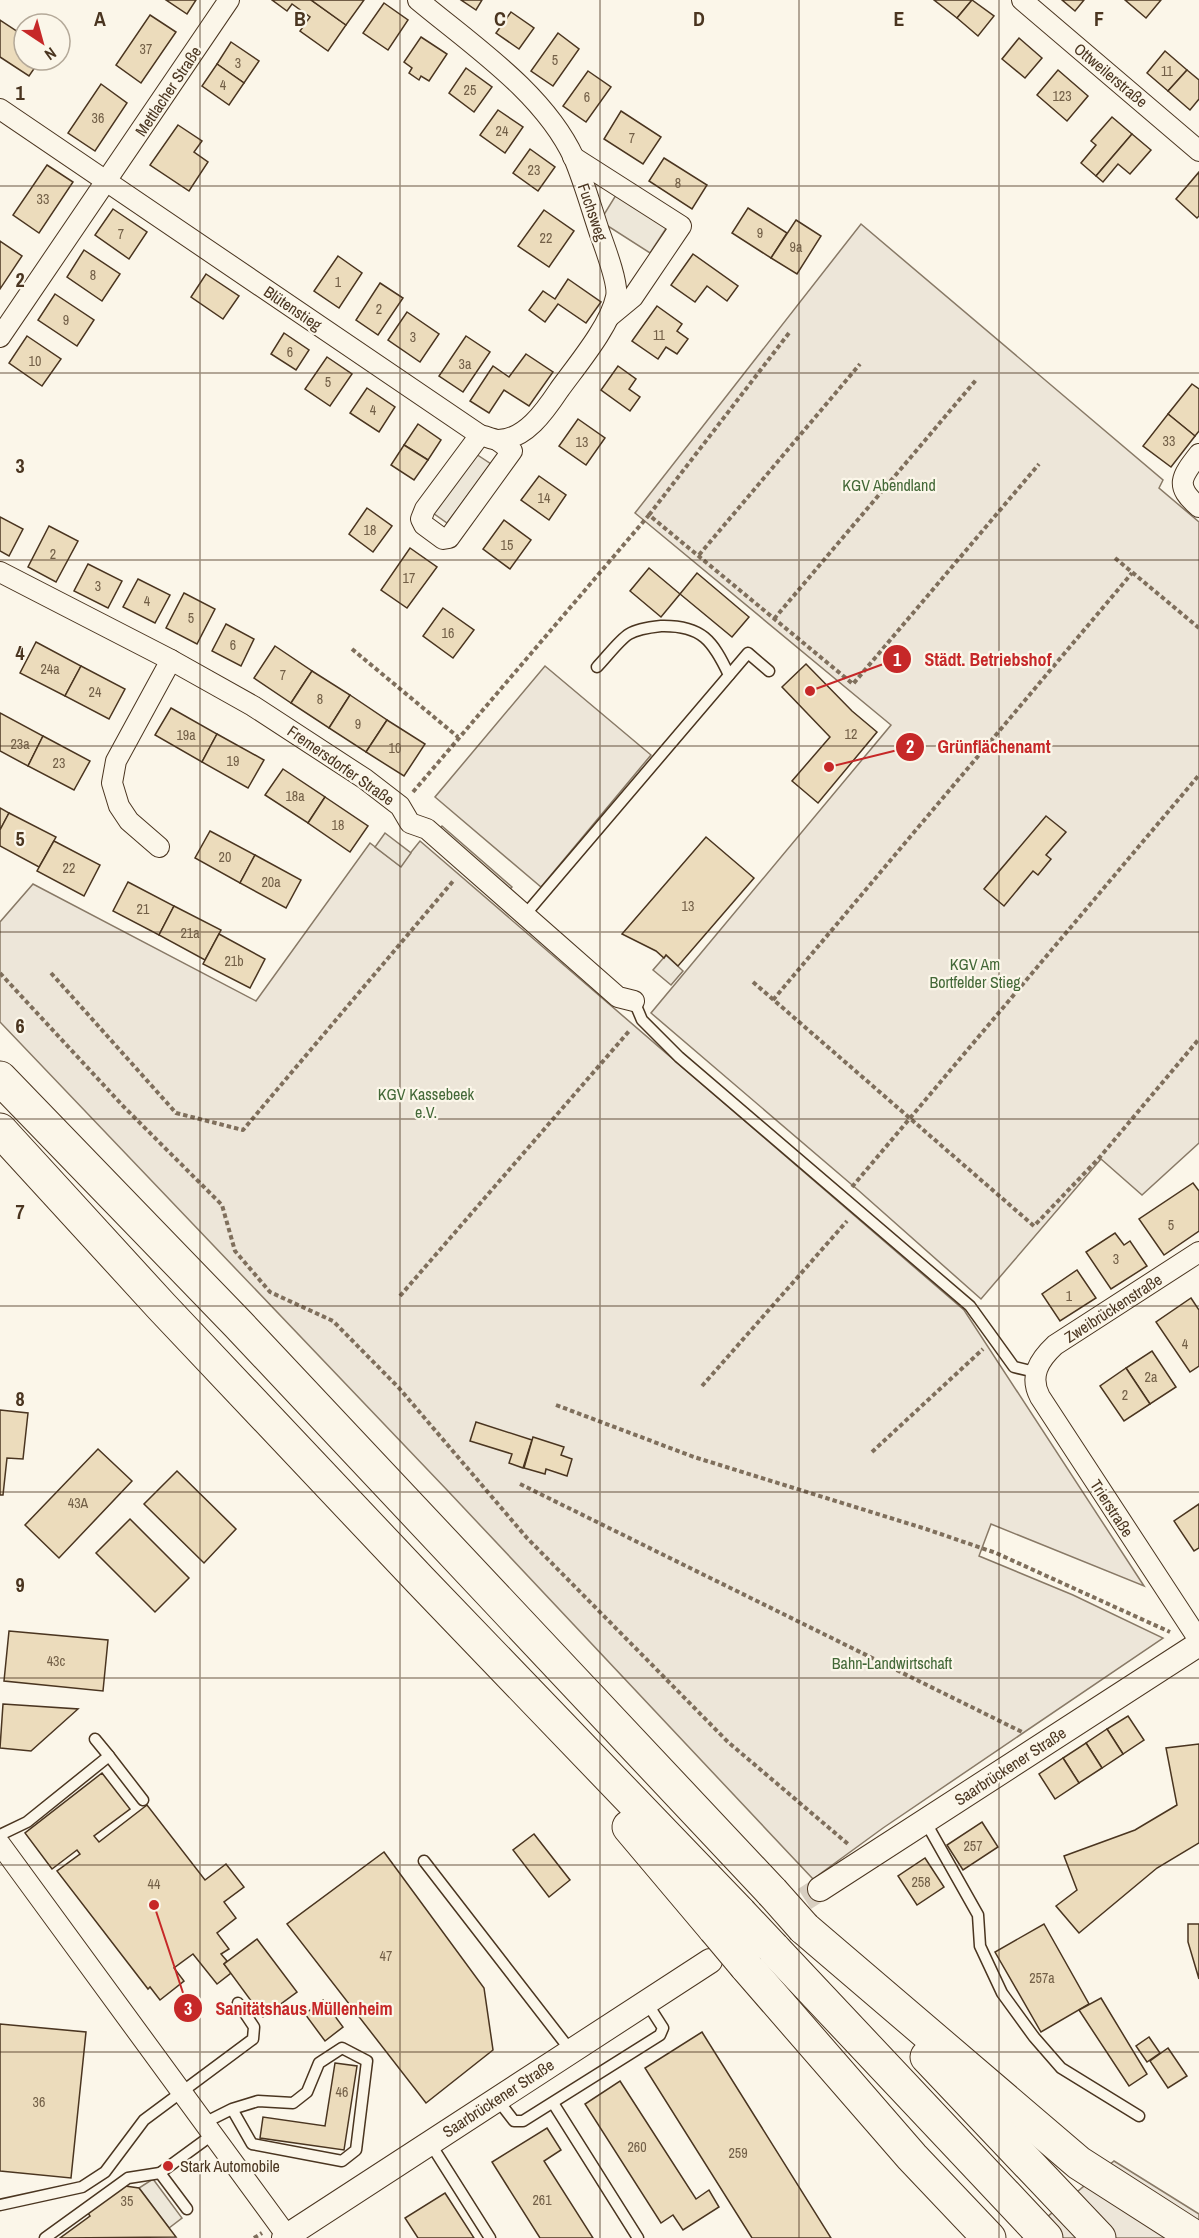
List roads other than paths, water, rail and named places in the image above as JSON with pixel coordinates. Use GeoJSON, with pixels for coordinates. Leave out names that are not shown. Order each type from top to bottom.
{"type":"FeatureCollection","features":[{"type":"Feature","properties":{"kind":"highway"},"geometry":{"type":"LineString","coordinates":[[0,1078],[238,1324],[804,1928],[1099,2238]]}},
{"type":"Feature","properties":{"kind":"highway"},"geometry":{"type":"LineString","coordinates":[[0,1130],[162,1307],[420,1580],[722,1934],[746,1966],[912,2157],[989,2238]]}},
{"type":"Feature","properties":{"kind":"highway"},"geometry":{"type":"LineString","coordinates":[[0,1142],[37,1172]]}},
{"type":"Feature","properties":{"kind":"highway"},"geometry":{"type":"LineString","coordinates":[[804,1928],[1079,2163],[1196,2238]]}},
{"type":"Feature","properties":{"kind":"highway"},"geometry":{"type":"LineString","coordinates":[[722,1934],[773,1948],[1046,2238]]}},
{"type":"Feature","properties":{"kind":"highway"},"geometry":{"type":"LineString","coordinates":[[912,2157],[974,2238]]}},
{"type":"Feature","properties":{"kind":"street","name":"Mettlacher Straße"},"geometry":{"type":"LineString","coordinates":[[0,337],[229,0]]}},
{"type":"Feature","properties":{"kind":"street","name":"Fuchsweg"},"geometry":{"type":"LineString","coordinates":[[418,0],[534,101],[548,117],[573,157],[608,256],[617,295],[610,316],[556,395],[529,428],[515,437],[488,437]]}},
{"type":"Feature","properties":{"kind":"street","name":"Ottweilerstraße"},"geometry":{"type":"LineString","coordinates":[[1022,0],[1199,151]]}},
{"type":"Feature","properties":{"kind":"street"},"geometry":{"type":"LineString","coordinates":[[0,109],[106,182]]}},
{"type":"Feature","properties":{"kind":"street"},"geometry":{"type":"LineString","coordinates":[[573,157],[681,226],[633,297],[610,316]]}},
{"type":"Feature","properties":{"kind":"street","name":"Blütenstieg"},"geometry":{"type":"LineString","coordinates":[[106,182],[488,437]]}},
{"type":"Feature","properties":{"kind":"street"},"geometry":{"type":"LineString","coordinates":[[488,437],[512,451],[449,538],[443,539],[424,525],[421,519],[426,508],[488,437]]}},
{"type":"Feature","properties":{"kind":"street"},"geometry":{"type":"LineString","coordinates":[[1199,454],[1186,470],[1182,482],[1185,495],[1199,507]]}},
{"type":"Feature","properties":{"kind":"street","name":"Fremersdorfer Straße"},"geometry":{"type":"LineString","coordinates":[[0,572],[171,660],[276,720],[366,779],[400,806],[410,823],[427,829],[618,997],[634,1001]]}},
{"type":"Feature","properties":{"kind":"street"},"geometry":{"type":"LineString","coordinates":[[159,848],[129,821],[119,806],[112,783],[116,761],[171,660]]}},
{"type":"Feature","properties":{"kind":"street","name":"Zweibrückenstraße"},"geometry":{"type":"LineString","coordinates":[[1035,1372],[1042,1357],[1055,1345],[1199,1252]]}},
{"type":"Feature","properties":{"kind":"street","name":"Trierstraße"},"geometry":{"type":"LineString","coordinates":[[1035,1372],[1034,1382],[1040,1397],[1199,1642]]}},
{"type":"Feature","properties":{"kind":"street","name":"Saarbrückener Straße"},"geometry":{"type":"LineString","coordinates":[[820,1889],[1199,1642]]}},
{"type":"Feature","properties":{"kind":"street","name":"Saarbrückener Straße"},"geometry":{"type":"LineString","coordinates":[[0,1844],[285,2237],[646,2002],[722,1934]]}},
{"type":"Feature","properties":{"kind":"lane"},"geometry":{"type":"LineString","coordinates":[[597,667],[629,634],[653,627],[675,626],[700,632],[717,650],[729,675]]}},
{"type":"Feature","properties":{"kind":"lane"},"geometry":{"type":"LineString","coordinates":[[524,916],[748,653],[770,671]]}},
{"type":"Feature","properties":{"kind":"lane"},"geometry":{"type":"LineString","coordinates":[[634,1001],[642,1020],[679,1057],[970,1306],[1014,1367],[1035,1372]]}},
{"type":"Feature","properties":{"kind":"lane"},"geometry":{"type":"LineString","coordinates":[[95,1739],[143,1800]]}},
{"type":"Feature","properties":{"kind":"lane"},"geometry":{"type":"LineString","coordinates":[[0,1835],[27,1822],[109,1756]]}},
{"type":"Feature","properties":{"kind":"lane"},"geometry":{"type":"LineString","coordinates":[[925,1821],[978,1915],[980,1946],[1008,2002],[1061,2068],[1139,2116]]}},
{"type":"Feature","properties":{"kind":"lane"},"geometry":{"type":"LineString","coordinates":[[424,1861],[571,2051]]}},
{"type":"Feature","properties":{"kind":"lane"},"geometry":{"type":"LineString","coordinates":[[497,2099],[514,2121],[523,2121],[660,2035],[663,2028],[646,2002]]}},
{"type":"Feature","properties":{"kind":"lane"},"geometry":{"type":"LineString","coordinates":[[0,2205],[82,2187],[105,2172],[144,2120],[183,2094],[253,2039],[254,2027],[238,2003]]}},
{"type":"Feature","properties":{"kind":"lane"},"geometry":{"type":"LineString","coordinates":[[45,2238],[128,2178],[160,2173],[232,2109],[258,2102],[293,2103],[307,2092],[319,2063],[342,2048],[367,2061],[356,2150],[342,2161],[252,2145],[232,2109]]}},
{"type":"Feature","properties":{"kind":"lane"},"geometry":{"type":"LineString","coordinates":[[553,2103],[638,2238]]}},
{"type":"Feature","properties":{"kind":"lane"},"geometry":{"type":"LineString","coordinates":[[430,2143],[490,2238]]}},
{"type":"Feature","properties":{"kind":"lane"},"geometry":{"type":"LineString","coordinates":[[160,2173],[187,2209]]}},
{"type":"Feature","properties":{"kind":"tunnel"},"geometry":{"type":"LineString","coordinates":[[744,1938],[820,1889]]}},
{"type":"Feature","properties":{"kind":"place","name":"Städt. Betriebshof"},"geometry":{"type":"Point","coordinates":[810,691]}},
{"type":"Feature","properties":{"kind":"place","name":"Grünflächenamt"},"geometry":{"type":"Point","coordinates":[829,767]}},
{"type":"Feature","properties":{"kind":"place","name":"Sanitätshaus Müllenheim"},"geometry":{"type":"Point","coordinates":[154,1905]}},
{"type":"Feature","properties":{"kind":"place","name":"Stark Automobile"},"geometry":{"type":"Point","coordinates":[168,2166]}},
{"type":"Feature","properties":{"kind":"park label","name":"KGV Abendland"},"geometry":{"type":"Point","coordinates":[889,485]}},
{"type":"Feature","properties":{"kind":"park label","name":"KGV Am Bortfelder Stieg"},"geometry":{"type":"Point","coordinates":[975,973]}},
{"type":"Feature","properties":{"kind":"park label","name":"KGV Kassebeek e.V."},"geometry":{"type":"Point","coordinates":[426,1103]}},
{"type":"Feature","properties":{"kind":"park label","name":"Bahn-Landwirtschaft"},"geometry":{"type":"Point","coordinates":[892,1663]}}]}
